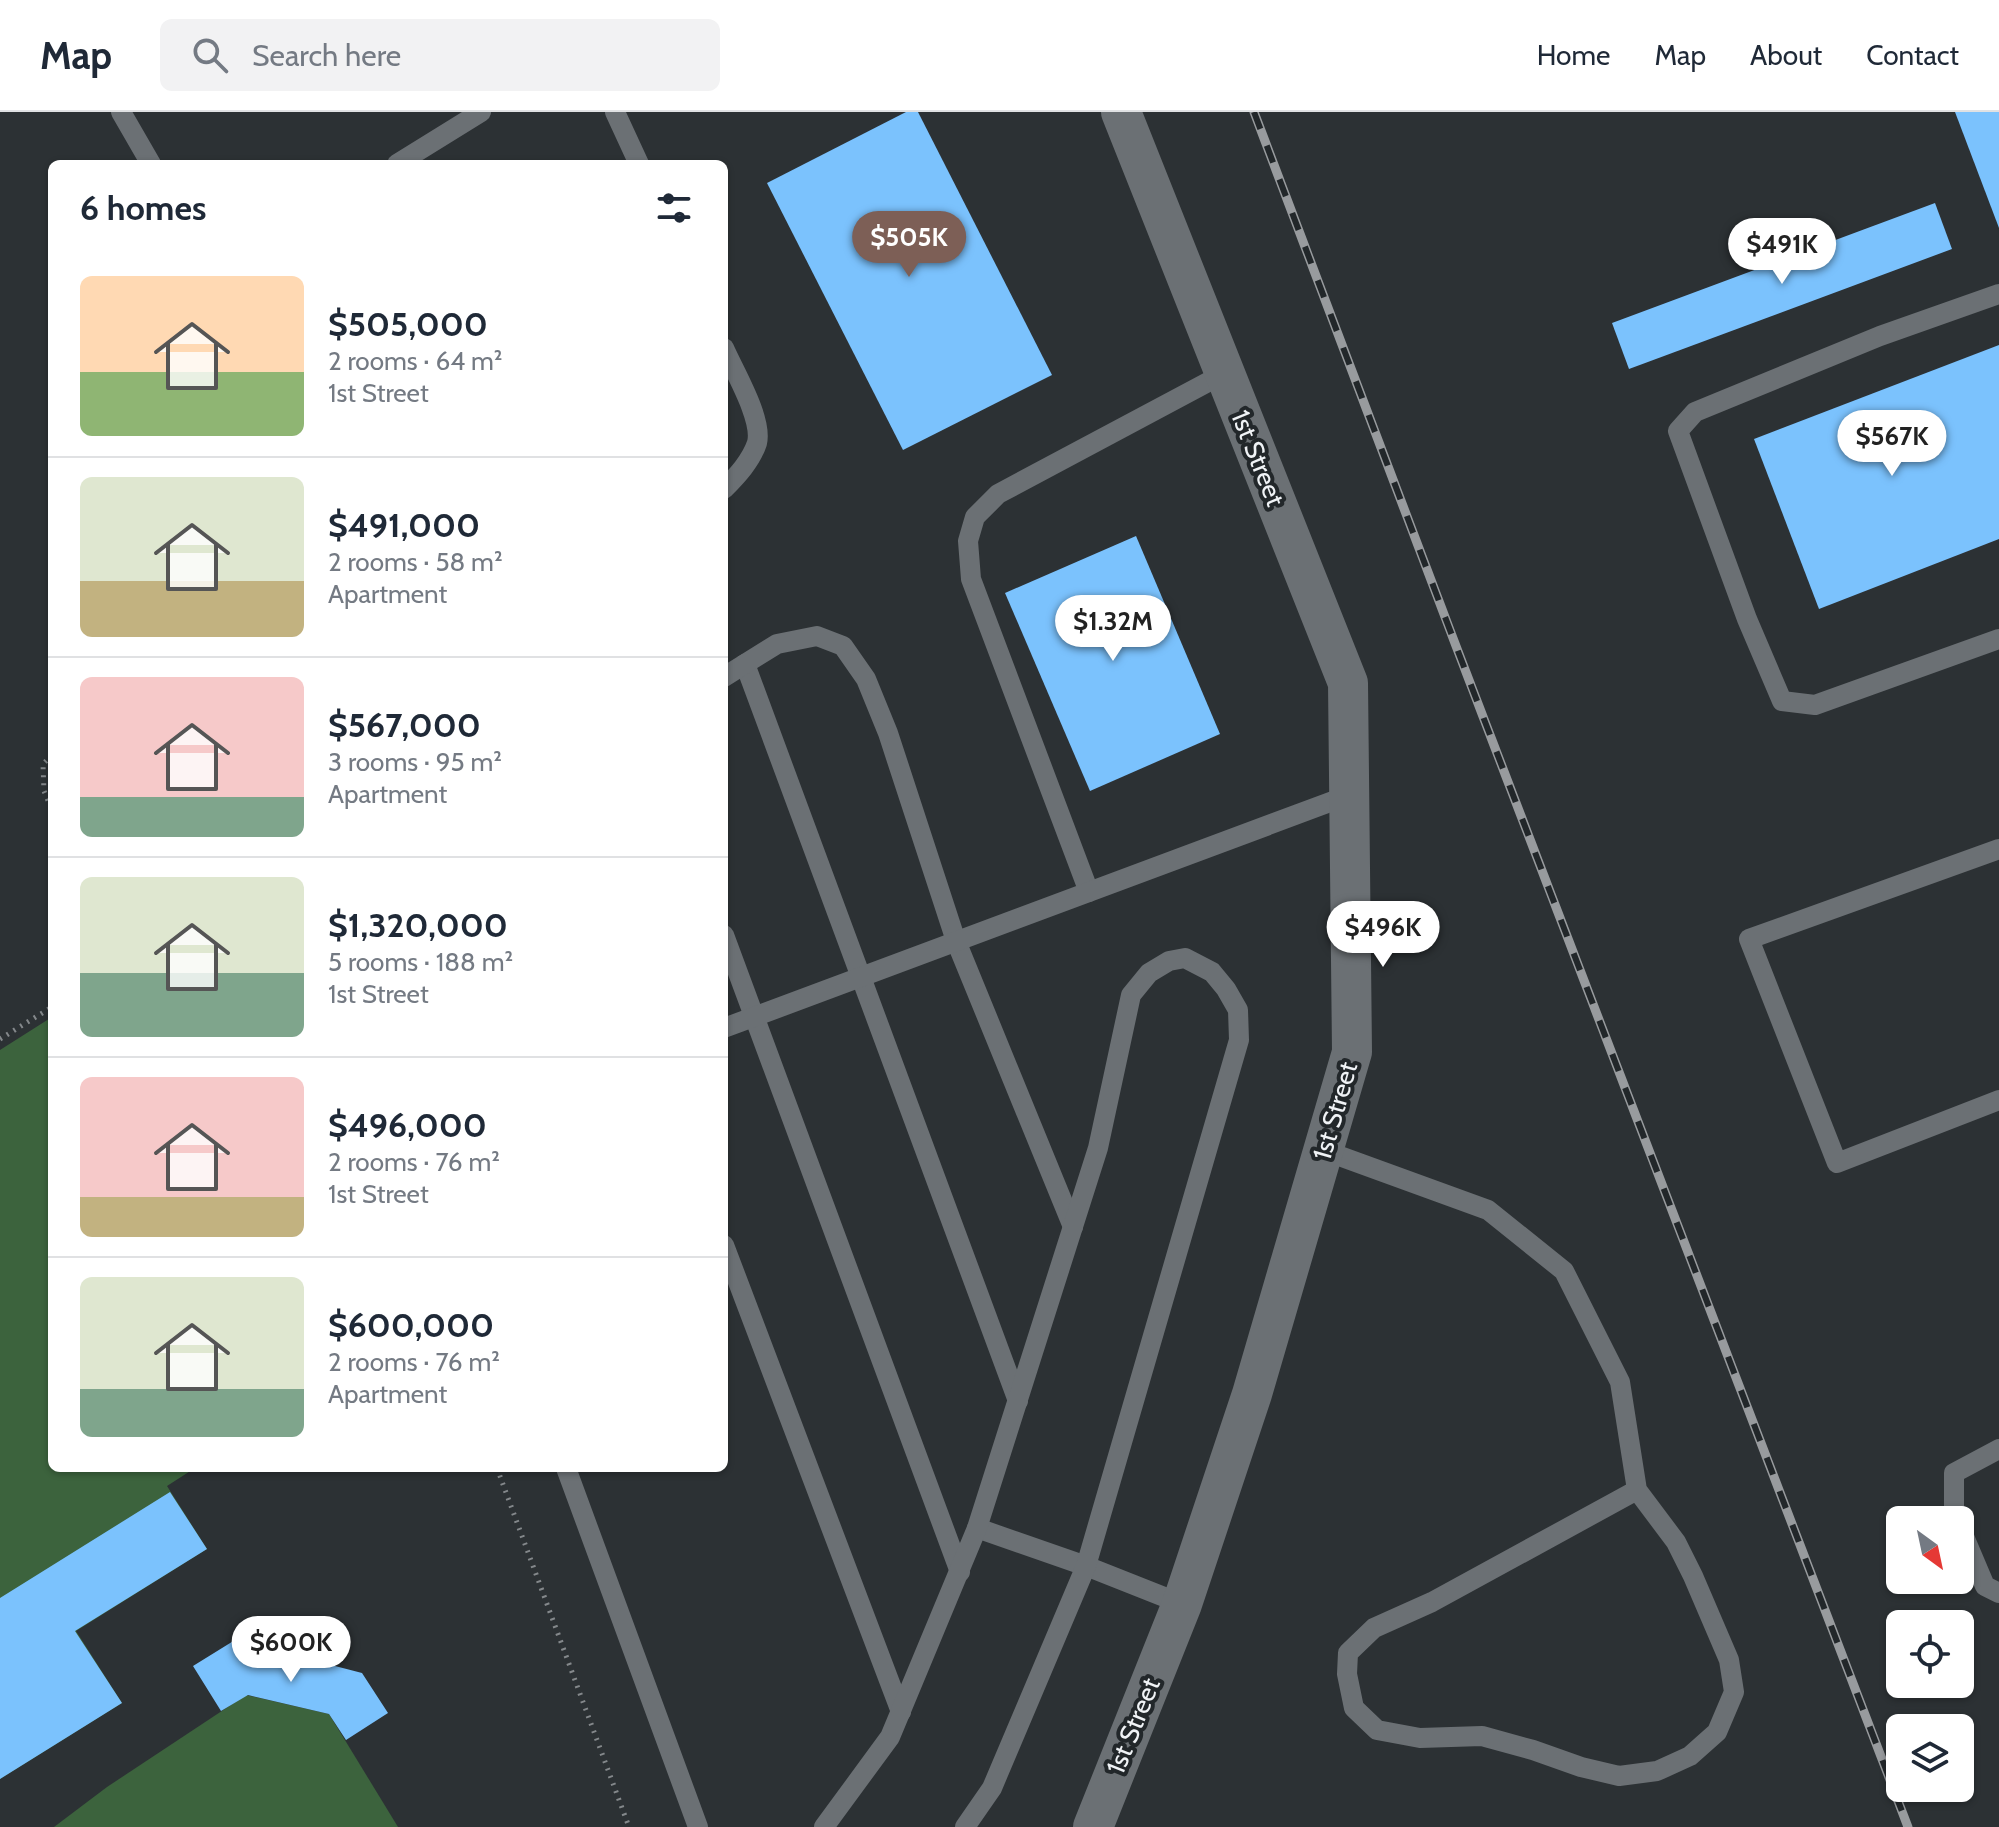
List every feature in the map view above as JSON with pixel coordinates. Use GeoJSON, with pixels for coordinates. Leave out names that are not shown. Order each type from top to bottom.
{"type":"FeatureCollection","features":[{"type":"Feature","properties":{"kind":"street","name":"1st Street"},"geometry":{"type":"LineString","coordinates":[[1093,1827],[1182,1604],[1252,1394],[1352,1052],[1348,683],[1121,112]]}},
{"type":"Feature","properties":{"kind":"lane"},"geometry":{"type":"LineString","coordinates":[[121,112],[149,160]]}},
{"type":"Feature","properties":{"kind":"lane"},"geometry":{"type":"LineString","coordinates":[[403,160],[481,112]]}},
{"type":"Feature","properties":{"kind":"lane"},"geometry":{"type":"LineString","coordinates":[[615,112],[637,160]]}},
{"type":"Feature","properties":{"kind":"lane"},"geometry":{"type":"LineString","coordinates":[[1999,294],[1880,336],[1695,412],[1678,431],[1747,619],[1782,701],[1815,705],[1999,639]]}},
{"type":"Feature","properties":{"kind":"lane"},"geometry":{"type":"LineString","coordinates":[[728,357],[756,418],[757,442],[742,471],[728,485]]}},
{"type":"Feature","properties":{"kind":"lane"},"geometry":{"type":"LineString","coordinates":[[1089,892],[971,579],[968,541],[975,517],[998,494],[1225,373]]}},
{"type":"Feature","properties":{"kind":"lane"},"geometry":{"type":"LineString","coordinates":[[728,675],[777,644],[817,636],[843,646],[866,679],[888,733],[956,941],[1073,1227]]}},
{"type":"Feature","properties":{"kind":"lane"},"geometry":{"type":"LineString","coordinates":[[745,664],[1018,1401]]}},
{"type":"Feature","properties":{"kind":"lane"},"geometry":{"type":"LineString","coordinates":[[728,1027],[1349,795]]}},
{"type":"Feature","properties":{"kind":"lane"},"geometry":{"type":"LineString","coordinates":[[1999,849],[1749,939],[1837,1163],[1999,1100]]}},
{"type":"Feature","properties":{"kind":"lane"},"geometry":{"type":"LineString","coordinates":[[728,946],[960,1572]]}},
{"type":"Feature","properties":{"kind":"lane"},"geometry":{"type":"LineString","coordinates":[[824,1827],[890,1737],[977,1528],[1098,1148],[1131,995],[1149,973],[1169,961],[1185,958],[1212,972],[1226,989],[1238,1010],[1239,1040],[1086,1566],[992,1788],[965,1827]]}},
{"type":"Feature","properties":{"kind":"lane"},"geometry":{"type":"LineString","coordinates":[[1323,1150],[1488,1210],[1564,1271],[1620,1382],[1637,1490],[1676,1542],[1693,1576],[1729,1660],[1734,1692],[1717,1732],[1690,1756],[1657,1771],[1619,1776],[1482,1736],[1420,1738],[1377,1730],[1354,1708],[1347,1674],[1348,1653],[1374,1628],[1432,1602],[1637,1490]]}},
{"type":"Feature","properties":{"kind":"lane"},"geometry":{"type":"LineString","coordinates":[[728,1256],[901,1712]]}},
{"type":"Feature","properties":{"kind":"lane"},"geometry":{"type":"LineString","coordinates":[[1954,1506],[1954,1473],[1999,1449]]}},
{"type":"Feature","properties":{"kind":"lane"},"geometry":{"type":"LineString","coordinates":[[567,1472],[698,1827]]}},
{"type":"Feature","properties":{"kind":"lane"},"geometry":{"type":"LineString","coordinates":[[977,1528],[1182,1604]]}},
{"type":"Feature","properties":{"kind":"lane"},"geometry":{"type":"LineString","coordinates":[[1974,1560],[1985,1586],[1999,1593]]}},
{"type":"Feature","properties":{"kind":"path"},"geometry":{"type":"LineString","coordinates":[[48,759],[43,764],[44,791],[48,800]]}},
{"type":"Feature","properties":{"kind":"path"},"geometry":{"type":"LineString","coordinates":[[0,1039],[48,1009]]}},
{"type":"Feature","properties":{"kind":"path"},"geometry":{"type":"LineString","coordinates":[[498,1472],[629,1827]]}},
{"type":"Feature","properties":{"kind":"green space"},"geometry":{"type":"Polygon","coordinates":[[[48,1020],[48,1472],[189,1472],[167,1486],[207,1549],[76,1631],[122,1703],[0,1779],[0,1050],[48,1020]]]}},
{"type":"Feature","properties":{"kind":"green space"},"geometry":{"type":"Polygon","coordinates":[[[246,1695],[329,1714],[398,1827],[54,1827],[107,1787],[246,1695]]]}},
{"type":"Feature","properties":{"kind":"building"},"geometry":{"type":"Polygon","coordinates":[[[906,112],[918,112],[1052,375],[903,450],[767,183],[906,112]]]}},
{"type":"Feature","properties":{"kind":"building"},"geometry":{"type":"Polygon","coordinates":[[[1955,112],[1999,112],[1999,228],[1955,112]]]}},
{"type":"Feature","properties":{"kind":"building"},"geometry":{"type":"Polygon","coordinates":[[[1935,203],[1952,249],[1629,369],[1612,323],[1935,203]]]}},
{"type":"Feature","properties":{"kind":"building"},"geometry":{"type":"Polygon","coordinates":[[[1999,345],[1999,539],[1819,609],[1754,439],[1999,345]]]}},
{"type":"Feature","properties":{"kind":"building"},"geometry":{"type":"Polygon","coordinates":[[[1136,536],[1220,734],[1090,791],[1005,593],[1136,536]]]}},
{"type":"Feature","properties":{"kind":"building"},"geometry":{"type":"Polygon","coordinates":[[[170,1492],[207,1549],[75,1631],[122,1703],[0,1779],[0,1598],[170,1492]]]}},
{"type":"Feature","properties":{"kind":"building"},"geometry":{"type":"Polygon","coordinates":[[[235,1640],[362,1673],[388,1713],[346,1740],[329,1714],[248,1695],[221,1711],[193,1666],[235,1640]]]}},
{"type":"Feature","properties":{"kind":"railway"},"geometry":{"type":"LineString","coordinates":[[1254,112],[1908,1827]]}}]}
